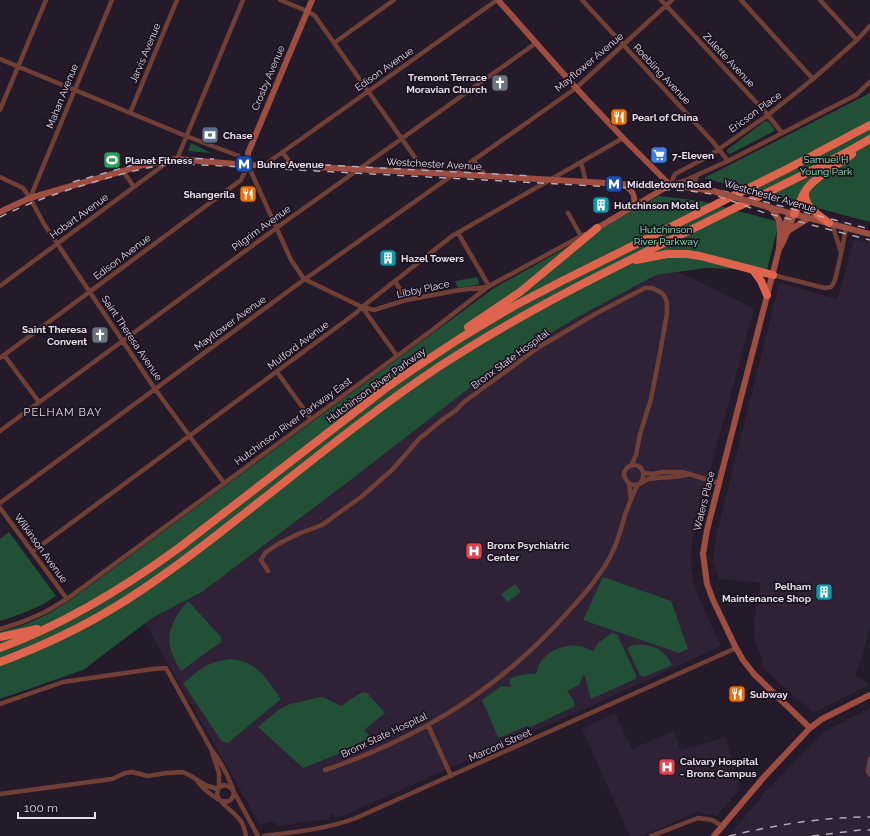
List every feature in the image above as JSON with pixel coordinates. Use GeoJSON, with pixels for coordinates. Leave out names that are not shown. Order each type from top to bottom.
{"type":"FeatureCollection","features":[{"type":"Feature","properties":{"kind":"highway","name":"Hutchinson River Parkway"},"geometry":{"type":"LineString","coordinates":[[0,648],[55,625],[138,578],[392,384],[430,358],[497,317],[554,285],[788,169],[870,125]]}},
{"type":"Feature","properties":{"kind":"highway"},"geometry":{"type":"LineString","coordinates":[[792,214],[808,187],[813,182],[852,155],[870,140]]}},
{"type":"Feature","properties":{"kind":"highway"},"geometry":{"type":"LineString","coordinates":[[0,662],[62,635],[128,599],[210,540],[368,417],[420,380],[506,325],[554,299],[870,140]]}},
{"type":"Feature","properties":{"kind":"highway"},"geometry":{"type":"LineString","coordinates":[[805,192],[805,198],[814,212],[830,224]]}},
{"type":"Feature","properties":{"kind":"highway"},"geometry":{"type":"LineString","coordinates":[[430,358],[465,329],[520,292],[597,228]]}},
{"type":"Feature","properties":{"kind":"highway"},"geometry":{"type":"LineString","coordinates":[[629,261],[667,254],[683,254],[700,256],[773,275]]}},
{"type":"Feature","properties":{"kind":"highway"},"geometry":{"type":"LineString","coordinates":[[753,270],[761,281],[767,295]]}},
{"type":"Feature","properties":{"kind":"highway"},"geometry":{"type":"LineString","coordinates":[[0,637],[55,625]]}},
{"type":"Feature","properties":{"kind":"main road","name":"Crosby Avenue"},"geometry":{"type":"LineString","coordinates":[[248,165],[248,153],[312,0]]}},
{"type":"Feature","properties":{"kind":"main road"},"geometry":{"type":"LineString","coordinates":[[497,0],[623,138],[671,183],[597,228]]}},
{"type":"Feature","properties":{"kind":"main road","name":"Westchester Avenue"},"geometry":{"type":"LineString","coordinates":[[0,212],[30,198],[122,170],[176,159],[263,166],[293,166],[454,174],[623,184],[671,183],[713,191],[792,214],[870,234]]}},
{"type":"Feature","properties":{"kind":"main road"},"geometry":{"type":"LineString","coordinates":[[623,184],[629,188],[635,198],[632,208]]}},
{"type":"Feature","properties":{"kind":"main road"},"geometry":{"type":"LineString","coordinates":[[771,208],[780,220],[780,234]]}},
{"type":"Feature","properties":{"kind":"main road","name":"Waters Place"},"geometry":{"type":"LineString","coordinates":[[792,214],[767,295],[707,530],[703,554],[710,592],[743,660],[754,674],[810,728]]}},
{"type":"Feature","properties":{"kind":"main road","name":"Waters Place"},"geometry":{"type":"LineString","coordinates":[[780,249],[780,234],[792,214]]}},
{"type":"Feature","properties":{"kind":"main road"},"geometry":{"type":"LineString","coordinates":[[788,231],[809,218]]}},
{"type":"Feature","properties":{"kind":"main road"},"geometry":{"type":"LineString","coordinates":[[714,836],[764,777],[810,728],[822,719],[870,695]]}},
{"type":"Feature","properties":{"kind":"street"},"geometry":{"type":"LineString","coordinates":[[0,110],[46,0]]}},
{"type":"Feature","properties":{"kind":"street","name":"Mahan Avenue"},"geometry":{"type":"LineString","coordinates":[[30,198],[112,0]]}},
{"type":"Feature","properties":{"kind":"street","name":"Jarvis Avenue"},"geometry":{"type":"LineString","coordinates":[[130,113],[178,0]]}},
{"type":"Feature","properties":{"kind":"street"},"geometry":{"type":"LineString","coordinates":[[176,159],[243,0]]}},
{"type":"Feature","properties":{"kind":"street"},"geometry":{"type":"LineString","coordinates":[[280,0],[307,11],[315,16],[426,173]]}},
{"type":"Feature","properties":{"kind":"street"},"geometry":{"type":"LineString","coordinates":[[334,43],[394,0]]}},
{"type":"Feature","properties":{"kind":"street","name":"Edison Avenue"},"geometry":{"type":"LineString","coordinates":[[263,166],[497,0]]}},
{"type":"Feature","properties":{"kind":"street","name":"Roebling Avenue"},"geometry":{"type":"LineString","coordinates":[[582,0],[728,161]]}},
{"type":"Feature","properties":{"kind":"street","name":"Zulette Avenue"},"geometry":{"type":"LineString","coordinates":[[661,0],[768,115],[782,133]]}},
{"type":"Feature","properties":{"kind":"street","name":"Mayflower Avenue"},"geometry":{"type":"LineString","coordinates":[[0,503],[304,279],[576,88],[672,0]]}},
{"type":"Feature","properties":{"kind":"street"},"geometry":{"type":"LineString","coordinates":[[740,0],[813,79]]}},
{"type":"Feature","properties":{"kind":"street"},"geometry":{"type":"LineString","coordinates":[[820,0],[857,40]]}},
{"type":"Feature","properties":{"kind":"street","name":"Ericson Place"},"geometry":{"type":"LineString","coordinates":[[671,183],[675,174],[710,156],[768,115],[813,79],[857,40],[870,26]]}},
{"type":"Feature","properties":{"kind":"street","name":"Pilgrim Avenue"},"geometry":{"type":"LineString","coordinates":[[0,431],[277,227],[536,43]]}},
{"type":"Feature","properties":{"kind":"street"},"geometry":{"type":"LineString","coordinates":[[0,59],[186,136],[239,156],[248,165],[291,260],[304,279],[362,307],[397,356]]}},
{"type":"Feature","properties":{"kind":"street"},"geometry":{"type":"LineString","coordinates":[[671,183],[686,180],[728,161],[856,94],[870,82]]}},
{"type":"Feature","properties":{"kind":"street","name":"Mulford Avenue"},"geometry":{"type":"LineString","coordinates":[[32,552],[356,314],[362,307],[458,233],[623,138]]}},
{"type":"Feature","properties":{"kind":"street"},"geometry":{"type":"LineString","coordinates":[[282,152],[293,166]]}},
{"type":"Feature","properties":{"kind":"street"},"geometry":{"type":"LineString","coordinates":[[473,160],[486,176]]}},
{"type":"Feature","properties":{"kind":"street","name":"Hobart Avenue"},"geometry":{"type":"LineString","coordinates":[[0,286],[170,161]]}},
{"type":"Feature","properties":{"kind":"street"},"geometry":{"type":"LineString","coordinates":[[581,162],[586,182]]}},
{"type":"Feature","properties":{"kind":"street","name":"Edison Avenue"},"geometry":{"type":"LineString","coordinates":[[2,357],[242,180],[248,165]]}},
{"type":"Feature","properties":{"kind":"street"},"geometry":{"type":"LineString","coordinates":[[122,170],[134,187]]}},
{"type":"Feature","properties":{"kind":"street"},"geometry":{"type":"LineString","coordinates":[[693,188],[697,175]]}},
{"type":"Feature","properties":{"kind":"street","name":"Saint Theresa Avenue"},"geometry":{"type":"LineString","coordinates":[[0,177],[23,188],[57,244],[155,389],[224,483]]}},
{"type":"Feature","properties":{"kind":"street"},"geometry":{"type":"LineString","coordinates":[[568,213],[581,236]]}},
{"type":"Feature","properties":{"kind":"street"},"geometry":{"type":"LineString","coordinates":[[830,224],[841,254]]}},
{"type":"Feature","properties":{"kind":"street","name":"Hutchinson River Parkway East"},"geometry":{"type":"LineString","coordinates":[[0,629],[22,622],[45,612],[67,599],[397,356],[489,286],[597,228]]}},
{"type":"Feature","properties":{"kind":"street"},"geometry":{"type":"LineString","coordinates":[[773,275],[825,288],[831,286],[835,280],[846,228]]}},
{"type":"Feature","properties":{"kind":"street"},"geometry":{"type":"LineString","coordinates":[[458,233],[489,286]]}},
{"type":"Feature","properties":{"kind":"street"},"geometry":{"type":"LineString","coordinates":[[395,282],[406,300]]}},
{"type":"Feature","properties":{"kind":"street","name":"Libby Place"},"geometry":{"type":"LineString","coordinates":[[362,307],[374,310],[406,300],[489,286]]}},
{"type":"Feature","properties":{"kind":"street","name":"Bronx State Hospital"},"geometry":{"type":"LineString","coordinates":[[268,571],[261,560],[265,553],[278,544],[322,524],[361,497],[392,470],[419,439],[455,411],[464,402],[550,340],[624,298],[645,288],[652,288],[662,293],[665,297],[667,303],[667,313],[651,399],[640,434],[636,455],[631,466]]}},
{"type":"Feature","properties":{"kind":"street"},"geometry":{"type":"LineString","coordinates":[[2,357],[39,402]]}},
{"type":"Feature","properties":{"kind":"street"},"geometry":{"type":"LineString","coordinates":[[277,372],[312,419]]}},
{"type":"Feature","properties":{"kind":"street","name":"Bronx State Hospital"},"geometry":{"type":"LineString","coordinates":[[636,455],[640,467]]}},
{"type":"Feature","properties":{"kind":"street"},"geometry":{"type":"LineString","coordinates":[[639,483],[644,478],[644,472],[637,465],[631,466],[624,474],[625,479],[633,485],[639,483],[647,479],[681,477],[690,474]]}},
{"type":"Feature","properties":{"kind":"street"},"geometry":{"type":"LineString","coordinates":[[644,472],[653,474],[663,472],[682,472],[719,483]]}},
{"type":"Feature","properties":{"kind":"street","name":"Bronx State Hospital"},"geometry":{"type":"LineString","coordinates":[[629,483],[631,499]]}},
{"type":"Feature","properties":{"kind":"street","name":"Bronx State Hospital"},"geometry":{"type":"LineString","coordinates":[[325,770],[377,750],[428,725],[465,702],[500,676],[541,640],[578,602],[599,575],[611,556],[618,541],[631,499],[639,483]]}},
{"type":"Feature","properties":{"kind":"street","name":"Wilkinson Avenue"},"geometry":{"type":"LineString","coordinates":[[0,508],[67,599]]}},
{"type":"Feature","properties":{"kind":"street","name":"Marconi Street"},"geometry":{"type":"LineString","coordinates":[[264,836],[313,829],[348,821],[736,648]]}},
{"type":"Feature","properties":{"kind":"street"},"geometry":{"type":"LineString","coordinates":[[0,704],[66,681],[165,668],[168,670],[211,749],[220,773],[217,795],[225,806],[242,823],[246,836]]}},
{"type":"Feature","properties":{"kind":"street"},"geometry":{"type":"LineString","coordinates":[[428,725],[451,776]]}},
{"type":"Feature","properties":{"kind":"street"},"geometry":{"type":"LineString","coordinates":[[196,779],[202,788],[220,800],[225,802],[232,798],[233,791],[230,780],[211,749]]}},
{"type":"Feature","properties":{"kind":"street"},"geometry":{"type":"LineString","coordinates":[[870,759],[868,768],[870,774]]}},
{"type":"Feature","properties":{"kind":"street"},"geometry":{"type":"LineString","coordinates":[[0,794],[112,779],[125,773],[132,772],[148,776],[183,772],[209,786],[219,788],[225,785],[229,786],[258,836]]}},
{"type":"Feature","properties":{"kind":"street"},"geometry":{"type":"LineString","coordinates":[[650,836],[698,818],[712,820],[722,826]]}},
{"type":"Feature","properties":{"kind":"shaded area"},"geometry":{"type":"Polygon","coordinates":[[[854,239],[870,243],[870,627],[862,658],[855,675],[869,685],[813,713],[761,666],[763,661],[755,642],[754,620],[761,583],[719,579],[713,561],[716,537],[779,285],[782,283],[836,299],[838,297],[854,239]]]}},
{"type":"Feature","properties":{"kind":"shaded area","name":"Bronx Psychiatric Center"},"geometry":{"type":"Polygon","coordinates":[[[678,272],[754,308],[692,541],[691,560],[693,580],[700,600],[721,646],[589,707],[343,816],[334,817],[334,814],[330,814],[329,819],[277,826],[275,821],[260,825],[145,623],[202,592],[348,482],[503,362],[576,318],[656,275],[678,272]]]}},
{"type":"Feature","properties":{"kind":"shaded area"},"geometry":{"type":"Polygon","coordinates":[[[870,708],[870,836],[729,836],[766,791],[825,731],[870,708]]]}},
{"type":"Feature","properties":{"kind":"shaded area","name":"Calvary Hospital - Bronx Campus"},"geometry":{"type":"Polygon","coordinates":[[[615,713],[632,749],[674,731],[680,750],[726,737],[740,788],[717,816],[697,812],[654,831],[640,836],[630,836],[582,729],[615,713]]]}},
{"type":"Feature","properties":{"kind":"green space","name":"Samuel H Young Park"},"geometry":{"type":"Polygon","coordinates":[[[870,92],[870,222],[704,178],[866,95],[870,92]]]}},
{"type":"Feature","properties":{"kind":"green space"},"geometry":{"type":"Polygon","coordinates":[[[765,121],[770,124],[774,131],[730,154],[727,152],[728,149],[765,121]]]}},
{"type":"Feature","properties":{"kind":"green space"},"geometry":{"type":"Polygon","coordinates":[[[191,143],[211,153],[188,151],[191,143]]]}},
{"type":"Feature","properties":{"kind":"green space","name":"Hutchinson River Parkway"},"geometry":{"type":"Polygon","coordinates":[[[659,196],[701,201],[779,222],[767,270],[705,268],[656,275],[576,318],[503,362],[348,482],[202,592],[152,618],[83,670],[0,699],[0,632],[21,626],[46,615],[69,601],[494,288],[659,196]]]}},
{"type":"Feature","properties":{"kind":"green space"},"geometry":{"type":"Polygon","coordinates":[[[477,277],[479,284],[477,285],[458,288],[455,281],[477,277]]]}},
{"type":"Feature","properties":{"kind":"green space"},"geometry":{"type":"Polygon","coordinates":[[[9,532],[56,596],[36,608],[0,621],[0,539],[9,532]]]}},
{"type":"Feature","properties":{"kind":"green space"},"geometry":{"type":"Polygon","coordinates":[[[603,577],[671,601],[688,649],[679,653],[583,620],[603,577]]]}},
{"type":"Feature","properties":{"kind":"green space"},"geometry":{"type":"Polygon","coordinates":[[[515,584],[521,592],[507,602],[501,594],[515,584]]]}},
{"type":"Feature","properties":{"kind":"green space"},"geometry":{"type":"Polygon","coordinates":[[[188,601],[221,637],[221,642],[181,671],[171,652],[170,636],[174,622],[188,601]]]}},
{"type":"Feature","properties":{"kind":"green space"},"geometry":{"type":"Polygon","coordinates":[[[612,633],[617,634],[636,675],[635,679],[591,699],[584,674],[579,685],[567,691],[575,706],[531,727],[527,726],[498,737],[482,700],[501,686],[511,687],[509,679],[516,676],[536,674],[542,661],[554,650],[568,646],[582,646],[593,651],[598,643],[612,633]]]}},
{"type":"Feature","properties":{"kind":"green space"},"geometry":{"type":"Polygon","coordinates":[[[633,645],[646,645],[656,648],[669,659],[672,665],[644,677],[640,675],[627,648],[633,645]]]}},
{"type":"Feature","properties":{"kind":"green space"},"geometry":{"type":"Polygon","coordinates":[[[230,659],[240,660],[254,667],[266,678],[281,699],[228,743],[222,742],[183,683],[208,665],[230,659]]]}},
{"type":"Feature","properties":{"kind":"green space"},"geometry":{"type":"Polygon","coordinates":[[[362,692],[367,693],[385,713],[364,730],[373,740],[303,768],[258,727],[278,710],[290,704],[322,697],[341,706],[362,692]]]}},
{"type":"Feature","properties":{"kind":"railway"},"geometry":{"type":"LineString","coordinates":[[73,182],[147,161],[177,158],[214,159]]}},
{"type":"Feature","properties":{"kind":"railway"},"geometry":{"type":"LineString","coordinates":[[268,162],[533,176]]}},
{"type":"Feature","properties":{"kind":"railway"},"geometry":{"type":"LineString","coordinates":[[0,217],[49,196],[132,171],[174,164],[185,164],[691,191],[712,194],[762,212],[870,240]]}},
{"type":"Feature","properties":{"kind":"railway"},"geometry":{"type":"LineString","coordinates":[[667,184],[715,189],[870,229]]}},
{"type":"Feature","properties":{"kind":"railway"},"geometry":{"type":"LineString","coordinates":[[729,836],[799,822],[835,818],[870,817]]}},
{"type":"Feature","properties":{"kind":"railway"},"geometry":{"type":"LineString","coordinates":[[812,836],[870,830]]}},
{"type":"Feature","properties":{"kind":"place","name":"Tremont Terrace Moravian Church"},"geometry":{"type":"Point","coordinates":[500,83]}},
{"type":"Feature","properties":{"kind":"place","name":"Pearl of China"},"geometry":{"type":"Point","coordinates":[619,117]}},
{"type":"Feature","properties":{"kind":"place","name":"Chase"},"geometry":{"type":"Point","coordinates":[210,135]}},
{"type":"Feature","properties":{"kind":"place","name":"7-Eleven"},"geometry":{"type":"Point","coordinates":[659,155]}},
{"type":"Feature","properties":{"kind":"place","name":"Planet Fitness"},"geometry":{"type":"Point","coordinates":[112,160]}},
{"type":"Feature","properties":{"kind":"place","name":"Buhre Avenue"},"geometry":{"type":"Point","coordinates":[244,164]}},
{"type":"Feature","properties":{"kind":"place","name":"Middletown Road"},"geometry":{"type":"Point","coordinates":[614,184]}},
{"type":"Feature","properties":{"kind":"place","name":"Shangerila"},"geometry":{"type":"Point","coordinates":[248,194]}},
{"type":"Feature","properties":{"kind":"place","name":"Hutchinson Motel"},"geometry":{"type":"Point","coordinates":[601,205]}},
{"type":"Feature","properties":{"kind":"place","name":"Hazel Towers"},"geometry":{"type":"Point","coordinates":[388,258]}},
{"type":"Feature","properties":{"kind":"place","name":"Saint Theresa Convent"},"geometry":{"type":"Point","coordinates":[100,335]}},
{"type":"Feature","properties":{"kind":"place","name":"Bronx Psychiatric Center"},"geometry":{"type":"Point","coordinates":[474,551]}},
{"type":"Feature","properties":{"kind":"place","name":"Pelham Maintenance Shop"},"geometry":{"type":"Point","coordinates":[824,592]}},
{"type":"Feature","properties":{"kind":"place","name":"Subway"},"geometry":{"type":"Point","coordinates":[737,694]}},
{"type":"Feature","properties":{"kind":"place","name":"Calvary Hospital - Bronx Campus"},"geometry":{"type":"Point","coordinates":[667,767]}},
{"type":"Feature","properties":{"kind":"district","name":"PELHAM BAY"},"geometry":{"type":"Point","coordinates":[63,412]}}]}
